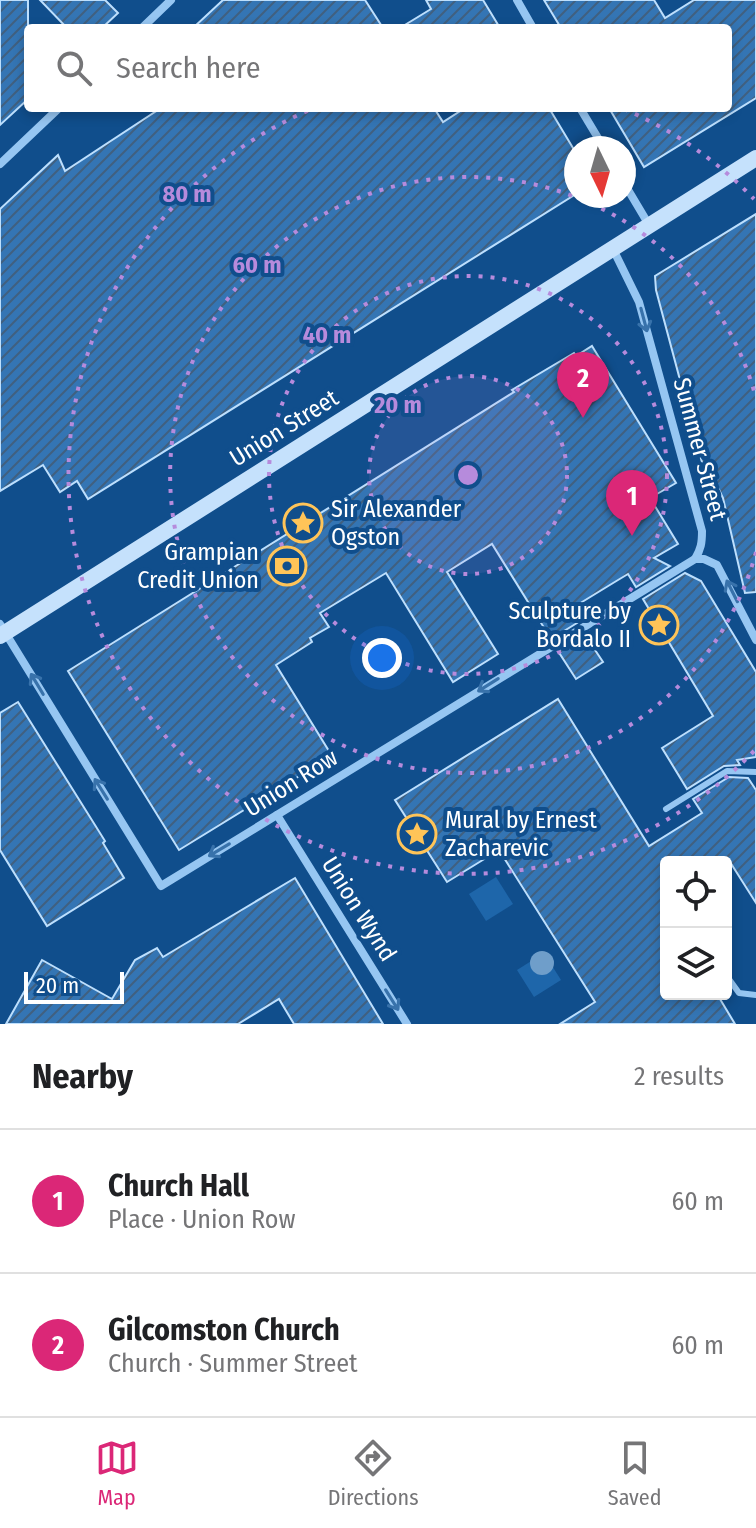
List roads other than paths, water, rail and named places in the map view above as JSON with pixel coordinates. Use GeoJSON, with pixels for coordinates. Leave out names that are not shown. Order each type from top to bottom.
{"type":"FeatureCollection","features":[{"type":"Feature","properties":{"kind":"street"},"geometry":{"type":"LineString","coordinates":[[146,24],[171,0]]}},
{"type":"Feature","properties":{"kind":"street"},"geometry":{"type":"LineString","coordinates":[[517,0],[531,24]]}},
{"type":"Feature","properties":{"kind":"street"},"geometry":{"type":"LineString","coordinates":[[0,164],[55,112]]}},
{"type":"Feature","properties":{"kind":"street"},"geometry":{"type":"LineString","coordinates":[[582,112],[597,136]]}},
{"type":"Feature","properties":{"kind":"street","name":"Union Street"},"geometry":{"type":"LineString","coordinates":[[2,631],[756,158]]}},
{"type":"Feature","properties":{"kind":"street"},"geometry":{"type":"LineString","coordinates":[[636,203],[650,226]]}},
{"type":"Feature","properties":{"kind":"street","name":"Summer Street"},"geometry":{"type":"LineString","coordinates":[[613,249],[639,302],[702,531],[702,544],[695,559],[717,565],[756,640]]}},
{"type":"Feature","properties":{"kind":"street","name":"Union Row"},"geometry":{"type":"LineString","coordinates":[[2,631],[161,886],[695,559]]}},
{"type":"Feature","properties":{"kind":"street","name":"Union Wynd"},"geometry":{"type":"LineString","coordinates":[[277,815],[407,1024]]}},
{"type":"Feature","properties":{"kind":"lane"},"geometry":{"type":"LineString","coordinates":[[666,809],[727,771],[756,772]]}},
{"type":"Feature","properties":{"kind":"lane"},"geometry":{"type":"LineString","coordinates":[[732,983],[739,993],[756,995]]}},
{"type":"Feature","properties":{"kind":"place","name":"Gilcomston Church"},"geometry":{"type":"Point","coordinates":[583,418]}},
{"type":"Feature","properties":{"kind":"place","name":"Sir Alexander Ogston"},"geometry":{"type":"Point","coordinates":[303,523]}},
{"type":"Feature","properties":{"kind":"place","name":"Church Hall"},"geometry":{"type":"Point","coordinates":[632,536]}},
{"type":"Feature","properties":{"kind":"place","name":"Grampian Credit Union"},"geometry":{"type":"Point","coordinates":[287,566]}},
{"type":"Feature","properties":{"kind":"place","name":"Sculpture by Bordalo II"},"geometry":{"type":"Point","coordinates":[659,625]}},
{"type":"Feature","properties":{"kind":"place","name":"Mural by Ernest Zacharevic"},"geometry":{"type":"Point","coordinates":[417,834]}}]}
